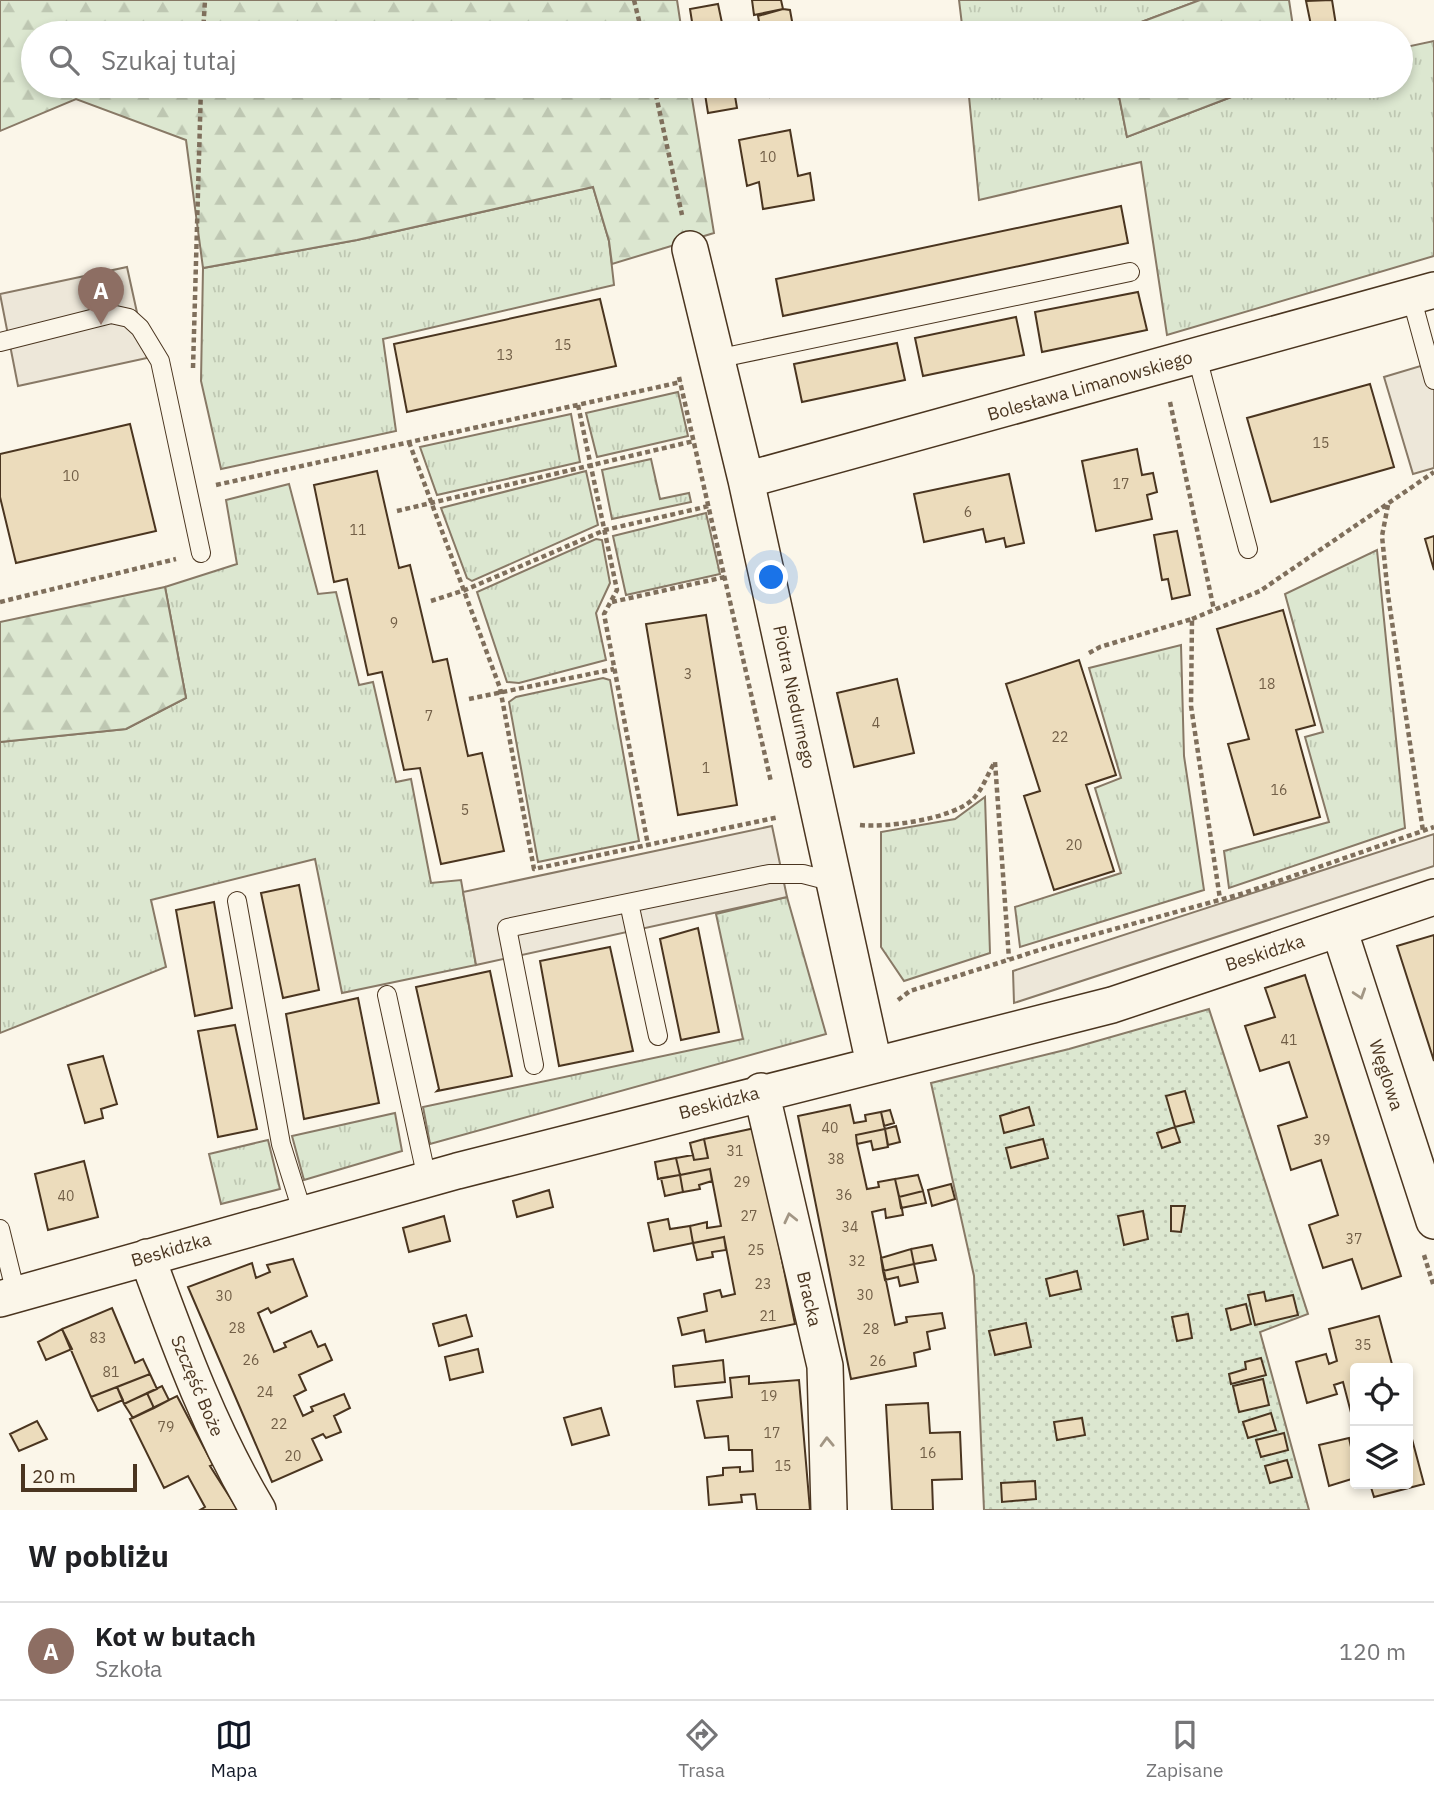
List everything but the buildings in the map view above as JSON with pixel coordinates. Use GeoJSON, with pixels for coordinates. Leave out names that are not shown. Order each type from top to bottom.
{"type":"FeatureCollection","features":[{"type":"Feature","properties":{"kind":"street","name":"Piotra Niedurnego"},"geometry":{"type":"LineString","coordinates":[[690,249],[746,481],[874,1064]]}},
{"type":"Feature","properties":{"kind":"street","name":"Bolesława Limanowskiego"},"geometry":{"type":"LineString","coordinates":[[746,481],[1423,293]]}},
{"type":"Feature","properties":{"kind":"street","name":"Beskidzka"},"geometry":{"type":"LineString","coordinates":[[8,1297],[426,1179],[761,1091],[1112,1005],[1434,897]]}},
{"type":"Feature","properties":{"kind":"street","name":"Węglowa"},"geometry":{"type":"LineString","coordinates":[[1339,929],[1434,1221]]}},
{"type":"Feature","properties":{"kind":"street","name":"Bracka"},"geometry":{"type":"LineString","coordinates":[[761,1091],[825,1366],[829,1510]]}},
{"type":"Feature","properties":{"kind":"street","name":"Szczęść Boże"},"geometry":{"type":"LineString","coordinates":[[147,1257],[201,1402],[258,1510]]}},
{"type":"Feature","properties":{"kind":"lane"},"geometry":{"type":"LineString","coordinates":[[716,359],[1130,272]]}},
{"type":"Feature","properties":{"kind":"lane"},"geometry":{"type":"LineString","coordinates":[[1423,293],[1434,380]]}},
{"type":"Feature","properties":{"kind":"lane"},"geometry":{"type":"LineString","coordinates":[[0,342],[111,314],[129,318],[140,328],[160,361],[201,553]]}},
{"type":"Feature","properties":{"kind":"lane"},"geometry":{"type":"LineString","coordinates":[[1197,357],[1248,549]]}},
{"type":"Feature","properties":{"kind":"lane"},"geometry":{"type":"LineString","coordinates":[[534,1065],[507,928],[769,874],[793,874],[834,882]]}},
{"type":"Feature","properties":{"kind":"lane"},"geometry":{"type":"LineString","coordinates":[[237,901],[281,1144],[303,1214]]}},
{"type":"Feature","properties":{"kind":"lane"},"geometry":{"type":"LineString","coordinates":[[629,903],[658,1036]]}},
{"type":"Feature","properties":{"kind":"lane"},"geometry":{"type":"LineString","coordinates":[[387,995],[426,1179]]}},
{"type":"Feature","properties":{"kind":"lane"},"geometry":{"type":"LineString","coordinates":[[0,1229],[8,1297]]}},
{"type":"Feature","properties":{"kind":"path"},"geometry":{"type":"LineString","coordinates":[[204,21],[205,0]]}},
{"type":"Feature","properties":{"kind":"path"},"geometry":{"type":"LineString","coordinates":[[635,0],[639,21]]}},
{"type":"Feature","properties":{"kind":"path"},"geometry":{"type":"LineString","coordinates":[[193,378],[201,98]]}},
{"type":"Feature","properties":{"kind":"path"},"geometry":{"type":"LineString","coordinates":[[657,98],[690,249]]}},
{"type":"Feature","properties":{"kind":"path"},"geometry":{"type":"LineString","coordinates":[[678,370],[772,786]]}},
{"type":"Feature","properties":{"kind":"path"},"geometry":{"type":"LineString","coordinates":[[216,485],[681,382]]}},
{"type":"Feature","properties":{"kind":"path"},"geometry":{"type":"LineString","coordinates":[[1170,401],[1214,610]]}},
{"type":"Feature","properties":{"kind":"path"},"geometry":{"type":"LineString","coordinates":[[578,405],[617,590],[604,614],[648,845]]}},
{"type":"Feature","properties":{"kind":"path"},"geometry":{"type":"LineString","coordinates":[[397,511],[694,441]]}},
{"type":"Feature","properties":{"kind":"path"},"geometry":{"type":"LineString","coordinates":[[409,442],[501,693],[534,869],[778,815],[793,874]]}},
{"type":"Feature","properties":{"kind":"path"},"geometry":{"type":"LineString","coordinates":[[213,471],[217,497]]}},
{"type":"Feature","properties":{"kind":"path"},"geometry":{"type":"LineString","coordinates":[[1089,653],[1100,647],[1192,619],[1260,592],[1434,472]]}},
{"type":"Feature","properties":{"kind":"path"},"geometry":{"type":"LineString","coordinates":[[1388,505],[1382,536],[1388,594],[1423,831]]}},
{"type":"Feature","properties":{"kind":"path"},"geometry":{"type":"LineString","coordinates":[[431,601],[465,590],[605,530],[709,506]]}},
{"type":"Feature","properties":{"kind":"path"},"geometry":{"type":"LineString","coordinates":[[0,602],[201,553]]}},
{"type":"Feature","properties":{"kind":"path"},"geometry":{"type":"LineString","coordinates":[[611,603],[725,577]]}},
{"type":"Feature","properties":{"kind":"path"},"geometry":{"type":"LineString","coordinates":[[1192,619],[1191,706],[1220,899]]}},
{"type":"Feature","properties":{"kind":"path"},"geometry":{"type":"LineString","coordinates":[[469,699],[614,669]]}},
{"type":"Feature","properties":{"kind":"path"},"geometry":{"type":"LineString","coordinates":[[821,820],[874,826],[948,814],[972,799],[995,762],[1009,959]]}},
{"type":"Feature","properties":{"kind":"path"},"geometry":{"type":"LineString","coordinates":[[866,1024],[910,991],[1009,959],[1220,899],[1434,827]]}},
{"type":"Feature","properties":{"kind":"green space"},"geometry":{"type":"Polygon","coordinates":[[[0,0],[677,0],[680,21],[21,21],[21,98],[692,98],[714,233],[612,264],[609,241],[593,187],[357,240],[203,268],[186,140],[76,99],[0,131],[0,0]]]}},
{"type":"Feature","properties":{"kind":"green space"},"geometry":{"type":"Polygon","coordinates":[[[959,0],[1200,0],[1144,21],[962,21],[959,0]]]}},
{"type":"Feature","properties":{"kind":"green space"},"geometry":{"type":"Polygon","coordinates":[[[1200,0],[1289,0],[1292,21],[1144,21],[1200,0]]]}},
{"type":"Feature","properties":{"kind":"green space"},"geometry":{"type":"Polygon","coordinates":[[[1434,41],[1434,256],[1167,335],[1141,162],[979,200],[969,98],[1119,98],[1127,137],[1229,98],[1413,98],[1413,45],[1434,41]]]}},
{"type":"Feature","properties":{"kind":"green space"},"geometry":{"type":"Polygon","coordinates":[[[1119,98],[1229,98],[1127,137],[1119,98]]]}},
{"type":"Feature","properties":{"kind":"green space"},"geometry":{"type":"Polygon","coordinates":[[[593,187],[609,241],[614,285],[383,339],[396,431],[221,469],[201,381],[203,268],[357,240],[593,187]]]}},
{"type":"Feature","properties":{"kind":"green space"},"geometry":{"type":"Polygon","coordinates":[[[678,392],[688,436],[597,457],[586,413],[678,392]]]}},
{"type":"Feature","properties":{"kind":"green space"},"geometry":{"type":"Polygon","coordinates":[[[571,414],[580,462],[437,495],[420,447],[571,414]]]}},
{"type":"Feature","properties":{"kind":"green space"},"geometry":{"type":"Polygon","coordinates":[[[651,459],[660,499],[689,493],[691,502],[612,519],[602,470],[651,459]]]}},
{"type":"Feature","properties":{"kind":"green space"},"geometry":{"type":"Polygon","coordinates":[[[586,471],[598,525],[472,581],[467,578],[441,508],[586,471]]]}},
{"type":"Feature","properties":{"kind":"green space"},"geometry":{"type":"Polygon","coordinates":[[[289,484],[318,594],[336,592],[359,685],[373,682],[396,782],[411,779],[431,883],[461,880],[476,965],[342,993],[315,859],[151,900],[166,967],[0,1033],[0,742],[126,729],[186,698],[165,587],[237,564],[226,500],[289,484]]]}},
{"type":"Feature","properties":{"kind":"green space"},"geometry":{"type":"Polygon","coordinates":[[[706,513],[720,574],[626,595],[613,536],[706,513]]]}},
{"type":"Feature","properties":{"kind":"green space"},"geometry":{"type":"Polygon","coordinates":[[[596,539],[602,540],[610,583],[596,613],[606,660],[519,683],[507,682],[477,592],[596,539]]]}},
{"type":"Feature","properties":{"kind":"green space"},"geometry":{"type":"Polygon","coordinates":[[[1377,550],[1405,828],[1229,888],[1224,851],[1329,822],[1305,737],[1323,732],[1285,594],[1377,550]]]}},
{"type":"Feature","properties":{"kind":"green space"},"geometry":{"type":"Polygon","coordinates":[[[165,587],[186,698],[126,729],[0,742],[0,622],[165,587]]]}},
{"type":"Feature","properties":{"kind":"green space"},"geometry":{"type":"Polygon","coordinates":[[[1181,645],[1184,756],[1204,890],[1020,947],[1015,907],[1121,873],[1095,788],[1121,778],[1089,668],[1181,645]]]}},
{"type":"Feature","properties":{"kind":"green space"},"geometry":{"type":"Polygon","coordinates":[[[603,678],[610,680],[639,841],[538,862],[509,702],[516,697],[603,678]]]}},
{"type":"Feature","properties":{"kind":"green space"},"geometry":{"type":"Polygon","coordinates":[[[985,797],[990,953],[904,981],[881,947],[881,832],[955,819],[985,797]]]}},
{"type":"Feature","properties":{"kind":"green space"},"geometry":{"type":"Polygon","coordinates":[[[787,897],[826,1034],[430,1144],[423,1107],[743,1039],[716,914],[787,897]]]}},
{"type":"Feature","properties":{"kind":"green space"},"geometry":{"type":"Polygon","coordinates":[[[1209,1009],[1308,1314],[1260,1332],[1309,1510],[984,1510],[974,1276],[931,1083],[1069,1049],[1209,1009]]]}},
{"type":"Feature","properties":{"kind":"green space"},"geometry":{"type":"Polygon","coordinates":[[[395,1113],[402,1151],[304,1180],[292,1136],[395,1113]]]}},
{"type":"Feature","properties":{"kind":"green space"},"geometry":{"type":"Polygon","coordinates":[[[268,1140],[280,1189],[221,1204],[209,1154],[268,1140]]]}},
{"type":"Feature","properties":{"kind":"shaded area"},"geometry":{"type":"Polygon","coordinates":[[[127,267],[147,358],[18,386],[0,294],[127,267]]]}},
{"type":"Feature","properties":{"kind":"shaded area"},"geometry":{"type":"Polygon","coordinates":[[[1434,362],[1434,468],[1413,474],[1384,377],[1434,362]]]}},
{"type":"Feature","properties":{"kind":"shaded area"},"geometry":{"type":"Polygon","coordinates":[[[772,826],[787,897],[476,965],[463,892],[772,826]]]}},
{"type":"Feature","properties":{"kind":"shaded area"},"geometry":{"type":"Polygon","coordinates":[[[1434,834],[1434,866],[1014,1003],[1013,971],[1434,834]]]}},
{"type":"Feature","properties":{"kind":"place","name":"Kot w butach"},"geometry":{"type":"Point","coordinates":[101,325]}}]}
